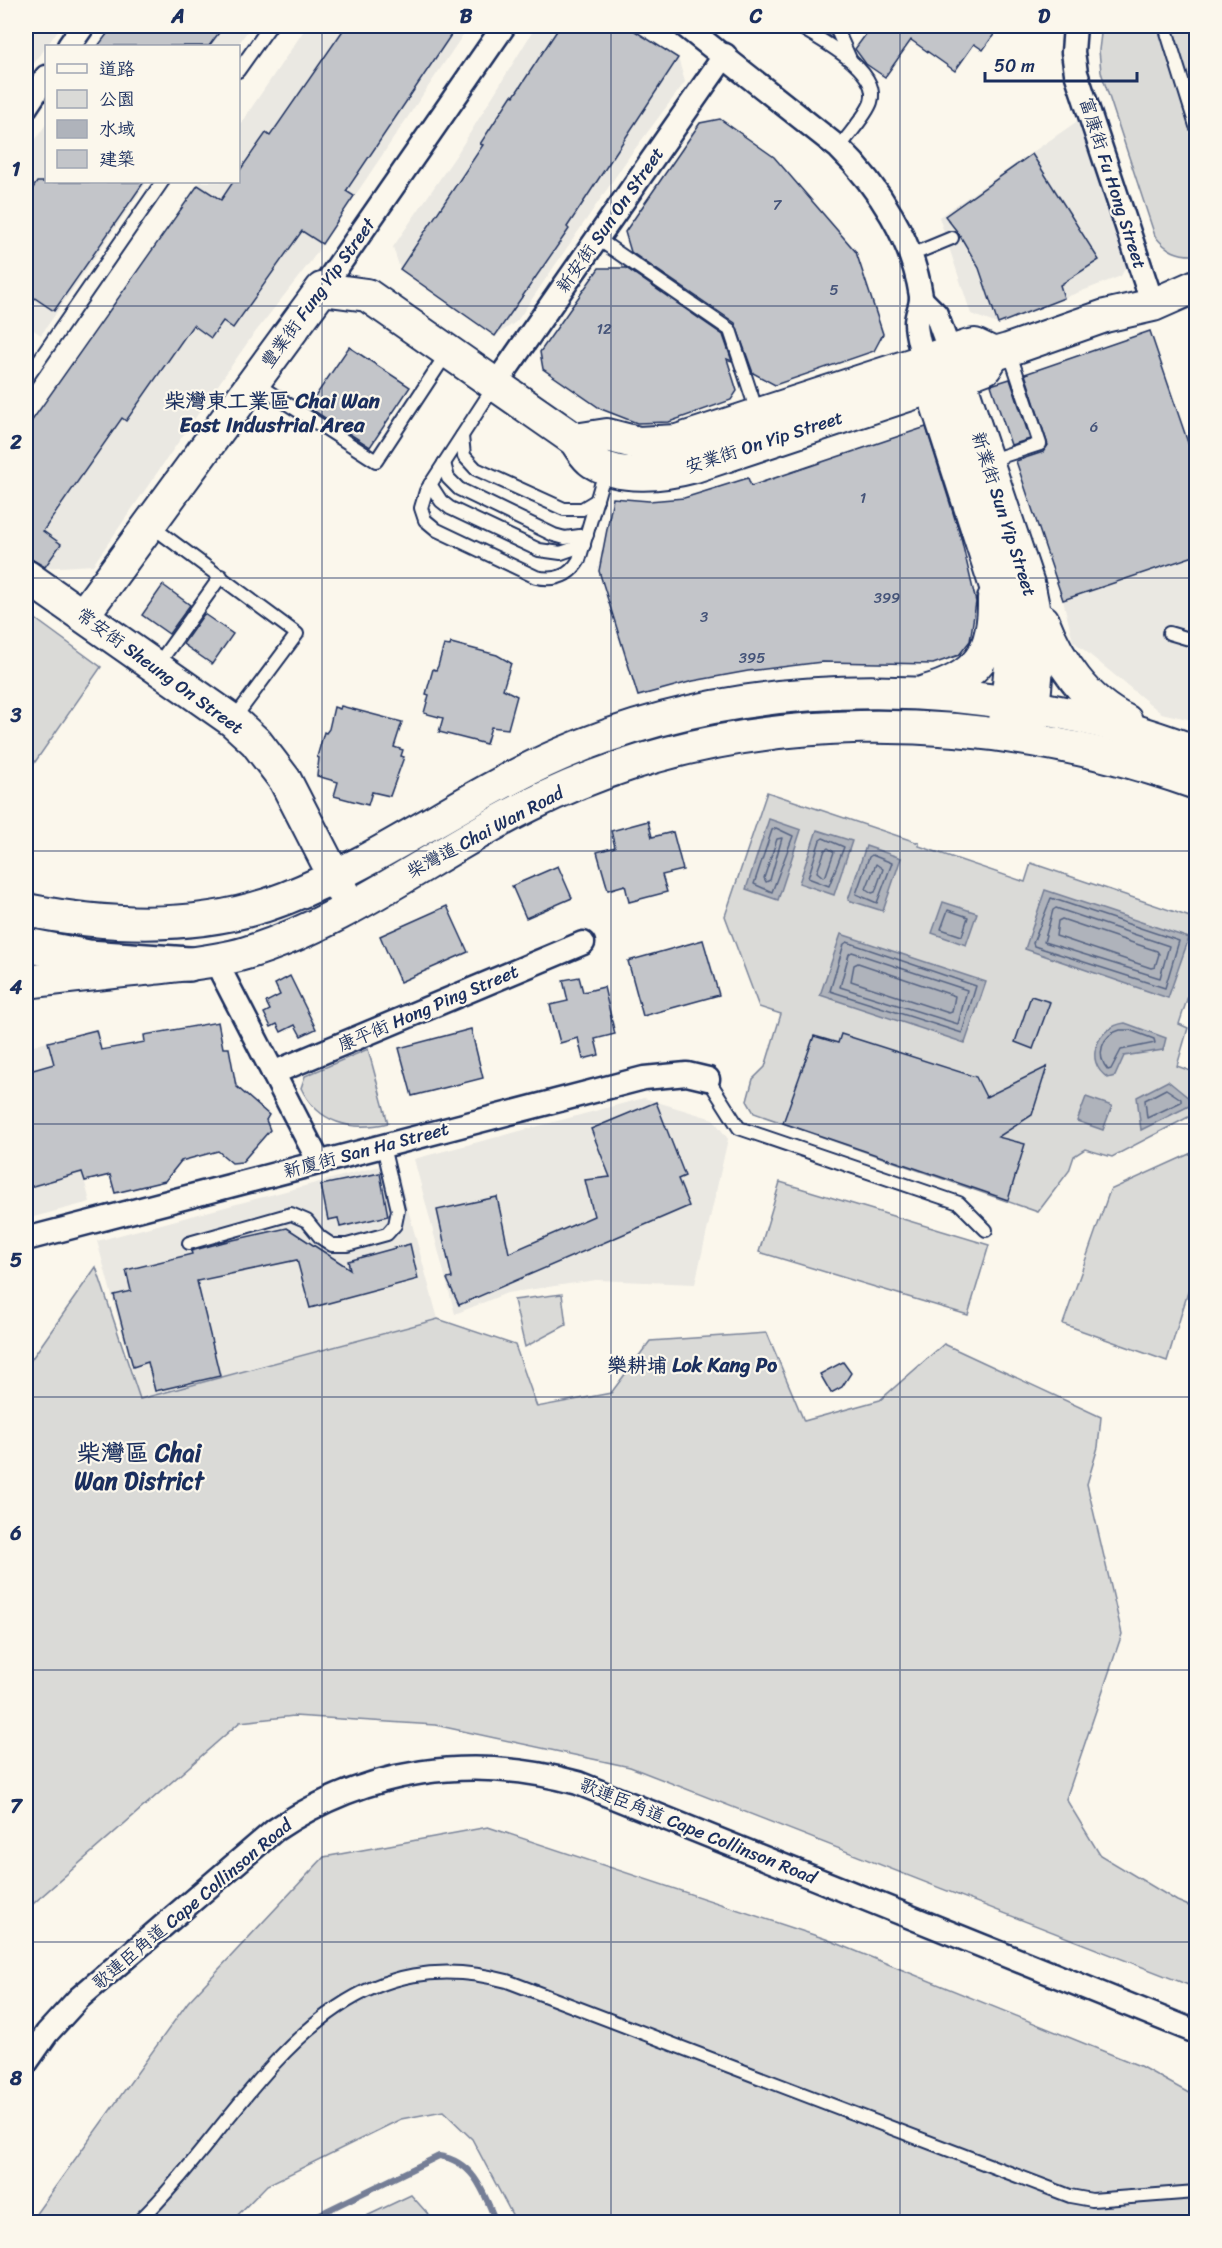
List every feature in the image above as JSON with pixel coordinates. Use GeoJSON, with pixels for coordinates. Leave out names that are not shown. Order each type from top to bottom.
{"type":"FeatureCollection","features":[{"type":"Feature","properties":{"kind":"main road"},"geometry":{"type":"LineString","coordinates":[[1001,352],[1105,316],[1153,305],[1197,286]]}},
{"type":"Feature","properties":{"kind":"main road","name":"安業街 On Yip Street"},"geometry":{"type":"LineString","coordinates":[[322,289],[367,295],[575,440],[592,462],[607,467],[659,474],[695,466],[762,429],[941,369],[975,345],[1001,352]]}},
{"type":"Feature","properties":{"kind":"main road","name":"豐業街 Fung Yip Street"},"geometry":{"type":"LineString","coordinates":[[83,615],[322,289]]}},
{"type":"Feature","properties":{"kind":"main road"},"geometry":{"type":"LineString","coordinates":[[1153,305],[1197,309]]}},
{"type":"Feature","properties":{"kind":"main road","name":"新業街 Sun Yip Street"},"geometry":{"type":"LineString","coordinates":[[941,369],[987,461],[1029,587],[1039,648],[1020,706],[1016,738]]}},
{"type":"Feature","properties":{"kind":"main road","name":"新業街 Sun Yip Street"},"geometry":{"type":"LineString","coordinates":[[941,369],[1012,642],[1020,706]]}},
{"type":"Feature","properties":{"kind":"main road","name":"安業街 On Yip Street"},"geometry":{"type":"LineString","coordinates":[[575,440],[607,435],[638,443],[669,442],[762,429]]}},
{"type":"Feature","properties":{"kind":"main road","name":"常安街 Sheung On Street"},"geometry":{"type":"LineString","coordinates":[[26,576],[233,721],[256,742],[285,780],[350,906]]}},
{"type":"Feature","properties":{"kind":"main road"},"geometry":{"type":"LineString","coordinates":[[919,694],[956,682],[981,659],[994,618],[994,577]]}},
{"type":"Feature","properties":{"kind":"main road"},"geometry":{"type":"LineString","coordinates":[[1029,587],[1061,660],[1095,701],[1120,718],[1185,748]]}},
{"type":"Feature","properties":{"kind":"main road","name":"柴灣道 Chai Wan Road"},"geometry":{"type":"LineString","coordinates":[[26,910],[71,919],[138,924],[203,920],[245,911],[285,898],[334,877],[521,772],[562,753],[638,727],[694,713],[798,694],[843,691],[919,694],[1020,706],[1108,723],[1185,748]]}},
{"type":"Feature","properties":{"kind":"main road","name":"柴灣道 Chai Wan Road"},"geometry":{"type":"LineString","coordinates":[[26,982],[202,963],[283,940],[350,906],[532,804],[627,764],[697,745],[755,734],[826,727],[929,728],[1016,738],[1125,761],[1197,783]]}},
{"type":"Feature","properties":{"kind":"main road"},"geometry":{"type":"LineString","coordinates":[[26,945],[88,957],[202,963]]}},
{"type":"Feature","properties":{"kind":"street"},"geometry":{"type":"LineString","coordinates":[[70,45],[84,26]]}},
{"type":"Feature","properties":{"kind":"street","name":"豐業街 Fung Yip Street"},"geometry":{"type":"LineString","coordinates":[[322,289],[504,26]]}},
{"type":"Feature","properties":{"kind":"street","name":"新業街 Sun Yip Street"},"geometry":{"type":"LineString","coordinates":[[684,26],[725,56],[852,160],[884,204],[911,255],[921,299],[936,314],[941,369]]}},
{"type":"Feature","properties":{"kind":"street","name":"富康街 Fu Hong Street"},"geometry":{"type":"LineString","coordinates":[[1075,26],[1073,52],[1076,73],[1153,305]]}},
{"type":"Feature","properties":{"kind":"street","name":"新安街 Sun On Street"},"geometry":{"type":"LineString","coordinates":[[495,385],[725,56]]}},
{"type":"Feature","properties":{"kind":"street"},"geometry":{"type":"LineString","coordinates":[[26,107],[45,78]]}},
{"type":"Feature","properties":{"kind":"street","name":"安業街 On Yip Street"},"geometry":{"type":"LineString","coordinates":[[343,260],[367,295]]}},
{"type":"Feature","properties":{"kind":"street","name":"康平街 Hong Ping Street"},"geometry":{"type":"LineString","coordinates":[[273,1073],[583,944]]}},
{"type":"Feature","properties":{"kind":"street"},"geometry":{"type":"LineString","coordinates":[[202,963],[273,1073],[319,1162]]}},
{"type":"Feature","properties":{"kind":"street","name":"新廈街 San Ha Street"},"geometry":{"type":"LineString","coordinates":[[26,1239],[644,1077],[687,1074],[708,1079]]}},
{"type":"Feature","properties":{"kind":"street","name":"歌連臣角道 Cape Collinson Road"},"geometry":{"type":"LineString","coordinates":[[26,2063],[57,2020],[79,1998],[275,1830],[307,1809],[339,1794],[371,1783],[435,1770],[496,1768],[562,1778],[587,1786],[1197,2032]]}},
{"type":"Feature","properties":{"kind":"lane"},"geometry":{"type":"LineString","coordinates":[[240,68],[270,26]]}},
{"type":"Feature","properties":{"kind":"lane"},"geometry":{"type":"LineString","coordinates":[[798,26],[850,59],[868,79],[872,101],[839,148]]}},
{"type":"Feature","properties":{"kind":"lane"},"geometry":{"type":"LineString","coordinates":[[830,26],[837,30],[850,59]]}},
{"type":"Feature","properties":{"kind":"lane"},"geometry":{"type":"LineString","coordinates":[[1165,26],[1197,126]]}},
{"type":"Feature","properties":{"kind":"lane"},"geometry":{"type":"LineString","coordinates":[[26,379],[161,183]]}},
{"type":"Feature","properties":{"kind":"lane"},"geometry":{"type":"LineString","coordinates":[[911,255],[952,238]]}},
{"type":"Feature","properties":{"kind":"lane"},"geometry":{"type":"LineString","coordinates":[[598,239],[730,330],[762,429]]}},
{"type":"Feature","properties":{"kind":"lane"},"geometry":{"type":"LineString","coordinates":[[253,382],[376,461],[448,352]]}},
{"type":"Feature","properties":{"kind":"lane"},"geometry":{"type":"LineString","coordinates":[[987,461],[1040,444],[1001,352]]}},
{"type":"Feature","properties":{"kind":"lane"},"geometry":{"type":"LineString","coordinates":[[495,385],[430,484],[421,508],[430,526],[536,577],[549,580],[564,577],[574,569],[607,467]]}},
{"type":"Feature","properties":{"kind":"lane"},"geometry":{"type":"LineString","coordinates":[[462,436],[464,456],[476,468],[564,509],[582,509],[597,500]]}},
{"type":"Feature","properties":{"kind":"lane"},"geometry":{"type":"LineString","coordinates":[[444,463],[447,478],[459,489],[554,535],[585,540]]}},
{"type":"Feature","properties":{"kind":"lane"},"geometry":{"type":"LineString","coordinates":[[430,484],[441,501],[450,507],[539,550],[561,553],[585,540]]}},
{"type":"Feature","properties":{"kind":"lane"},"geometry":{"type":"LineString","coordinates":[[150,525],[297,634],[233,721]]}},
{"type":"Feature","properties":{"kind":"lane"},"geometry":{"type":"LineString","coordinates":[[156,667],[220,576]]}},
{"type":"Feature","properties":{"kind":"lane"},"geometry":{"type":"LineString","coordinates":[[1169,633],[1197,641]]}},
{"type":"Feature","properties":{"kind":"lane"},"geometry":{"type":"LineString","coordinates":[[708,1079],[739,1128],[959,1203],[986,1230]]}},
{"type":"Feature","properties":{"kind":"lane"},"geometry":{"type":"LineString","coordinates":[[189,1243],[285,1214],[302,1217],[320,1237],[332,1245],[347,1245],[387,1234],[395,1225],[398,1210],[383,1146]]}},
{"type":"Feature","properties":{"kind":"lane"},"geometry":{"type":"LineString","coordinates":[[138,2223],[172,2187],[264,2072],[310,2028],[374,1989],[413,1977],[453,1972],[507,1982],[1070,2196],[1092,2200],[1197,2192]]}},
{"type":"Feature","properties":{"kind":"shaded area"},"geometry":{"type":"Polygon","coordinates":[[[26,26],[61,26],[47,45],[45,45],[45,48],[26,75],[26,26]]]}},
{"type":"Feature","properties":{"kind":"shaded area"},"geometry":{"type":"Polygon","coordinates":[[[112,26],[251,26],[238,45],[98,45],[112,26]]]}},
{"type":"Feature","properties":{"kind":"shaded area"},"geometry":{"type":"Polygon","coordinates":[[[307,26],[469,26],[311,261],[250,339],[93,565],[44,568],[26,555],[26,429],[199,183],[240,183],[240,125],[307,26]]]}},
{"type":"Feature","properties":{"kind":"shaded area"},"geometry":{"type":"Polygon","coordinates":[[[536,26],[627,26],[678,58],[685,82],[629,157],[517,321],[495,336],[400,269],[393,247],[457,154],[536,26]]]}},
{"type":"Feature","properties":{"kind":"shaded area"},"geometry":{"type":"Polygon","coordinates":[[[1079,120],[1128,262],[1121,276],[997,324],[971,314],[939,217],[1079,120]]]}},
{"type":"Feature","properties":{"kind":"shaded area"},"geometry":{"type":"Polygon","coordinates":[[[45,126],[45,183],[146,183],[41,335],[26,325],[26,154],[45,126]]]}},
{"type":"Feature","properties":{"kind":"shaded area"},"geometry":{"type":"Polygon","coordinates":[[[1196,555],[1196,721],[1161,713],[1073,641],[1063,600],[1196,555]]]}},
{"type":"Feature","properties":{"kind":"shaded area"},"geometry":{"type":"Polygon","coordinates":[[[48,1042],[90,1202],[26,1219],[26,1047],[48,1042]]]}},
{"type":"Feature","properties":{"kind":"shaded area"},"geometry":{"type":"Polygon","coordinates":[[[644,1098],[713,1119],[728,1139],[695,1284],[596,1280],[507,1293],[455,1314],[414,1159],[644,1098]]]}},
{"type":"Feature","properties":{"kind":"shaded area"},"geometry":{"type":"Polygon","coordinates":[[[395,1162],[438,1319],[140,1399],[97,1241],[395,1162]]]}},
{"type":"Feature","properties":{"kind":"green space"},"geometry":{"type":"Polygon","coordinates":[[[1102,26],[1196,26],[1196,255],[1173,252],[1155,236],[1101,72],[1099,50],[1102,26]]]}},
{"type":"Feature","properties":{"kind":"green space"},"geometry":{"type":"Polygon","coordinates":[[[26,612],[101,667],[26,775],[26,612]]]}},
{"type":"Feature","properties":{"kind":"green space"},"geometry":{"type":"Polygon","coordinates":[[[767,792],[919,843],[919,846],[1025,882],[1031,863],[1196,919],[1196,972],[1179,1024],[1188,1028],[1177,1066],[1196,1073],[1196,1113],[1112,1157],[1085,1149],[1074,1156],[1069,1171],[1038,1212],[754,1113],[747,1101],[753,1079],[765,1067],[781,1014],[759,1007],[725,916],[767,792]]]}},
{"type":"Feature","properties":{"kind":"green space"},"geometry":{"type":"Polygon","coordinates":[[[368,1049],[388,1123],[374,1126],[349,1125],[326,1117],[308,1100],[301,1088],[305,1076],[368,1049]]]}},
{"type":"Feature","properties":{"kind":"green space"},"geometry":{"type":"Polygon","coordinates":[[[1196,1151],[1196,1266],[1167,1361],[1063,1324],[1110,1190],[1196,1151]]]}},
{"type":"Feature","properties":{"kind":"green space"},"geometry":{"type":"Polygon","coordinates":[[[780,1182],[989,1245],[968,1315],[759,1252],[780,1182]]]}},
{"type":"Feature","properties":{"kind":"green space"},"geometry":{"type":"Polygon","coordinates":[[[96,1267],[140,1399],[438,1319],[515,1345],[537,1407],[611,1393],[650,1341],[767,1333],[804,1421],[880,1400],[944,1344],[1101,1417],[1098,1447],[1087,1484],[1122,1634],[1066,1799],[1100,1855],[1177,1901],[1196,1909],[1196,1988],[630,1767],[435,1725],[294,1716],[240,1722],[26,1910],[26,1367],[96,1267]]]}},
{"type":"Feature","properties":{"kind":"green space"},"geometry":{"type":"Polygon","coordinates":[[[562,1294],[566,1325],[525,1347],[514,1300],[562,1294]]]}},
{"type":"Feature","properties":{"kind":"green space"},"geometry":{"type":"Polygon","coordinates":[[[488,1827],[826,1939],[1140,2066],[1196,2097],[1196,2222],[516,2222],[472,2139],[443,2111],[401,2119],[267,2185],[231,2222],[30,2222],[188,2002],[324,1857],[488,1827]]]}},
{"type":"Feature","properties":{"kind":"green space"},"geometry":{"type":"Polygon","coordinates":[[[411,2195],[435,2222],[354,2222],[411,2195]]]}},
{"type":"Feature","properties":{"kind":"water"},"geometry":{"type":"Polygon","coordinates":[[[769,819],[801,830],[778,900],[746,889],[769,819]]]}},
{"type":"Feature","properties":{"kind":"water"},"geometry":{"type":"Polygon","coordinates":[[[817,830],[852,841],[834,895],[799,883],[817,830]]]}},
{"type":"Feature","properties":{"kind":"water"},"geometry":{"type":"Polygon","coordinates":[[[866,846],[901,858],[883,911],[848,900],[866,846]]]}},
{"type":"Feature","properties":{"kind":"water"},"geometry":{"type":"Polygon","coordinates":[[[1045,890],[1189,938],[1168,998],[1025,949],[1045,890]]]}},
{"type":"Feature","properties":{"kind":"water"},"geometry":{"type":"Polygon","coordinates":[[[943,902],[977,913],[966,945],[932,933],[943,902]]]}},
{"type":"Feature","properties":{"kind":"water"},"geometry":{"type":"Polygon","coordinates":[[[841,934],[986,982],[965,1043],[820,995],[841,934]]]}},
{"type":"Feature","properties":{"kind":"water"},"geometry":{"type":"Polygon","coordinates":[[[1125,1023],[1166,1038],[1163,1050],[1124,1056],[1115,1076],[1108,1078],[1100,1071],[1096,1063],[1097,1045],[1107,1030],[1125,1023]]]}},
{"type":"Feature","properties":{"kind":"water"},"geometry":{"type":"Polygon","coordinates":[[[1168,1081],[1195,1103],[1141,1130],[1137,1097],[1168,1081]]]}},
{"type":"Feature","properties":{"kind":"water"},"geometry":{"type":"Polygon","coordinates":[[[1086,1097],[1112,1106],[1103,1130],[1077,1121],[1086,1097]]]}},
{"type":"Feature","properties":{"kind":"building"},"geometry":{"type":"Polygon","coordinates":[[[113,26],[224,26],[210,45],[99,45],[113,26]]]}},
{"type":"Feature","properties":{"kind":"building"},"geometry":{"type":"Polygon","coordinates":[[[346,26],[457,26],[346,191],[354,196],[322,244],[302,231],[233,328],[223,321],[211,338],[193,325],[126,421],[122,418],[43,531],[61,544],[45,567],[26,556],[26,429],[198,185],[221,200],[232,183],[240,183],[240,170],[266,133],[270,136],[346,26]]]}},
{"type":"Feature","properties":{"kind":"building"},"geometry":{"type":"Polygon","coordinates":[[[560,26],[627,26],[678,58],[567,227],[569,229],[495,336],[400,269],[483,145],[480,144],[512,95],[514,96],[560,26]]]}},
{"type":"Feature","properties":{"kind":"building"},"geometry":{"type":"Polygon","coordinates":[[[872,26],[1000,26],[983,50],[974,44],[955,71],[911,40],[885,77],[866,64],[855,49],[872,26]]]}},
{"type":"Feature","properties":{"kind":"building"},"geometry":{"type":"Polygon","coordinates":[[[720,119],[774,157],[856,252],[883,334],[874,351],[775,385],[753,373],[735,323],[631,252],[625,232],[700,123],[720,119]]]}},
{"type":"Feature","properties":{"kind":"building"},"geometry":{"type":"Polygon","coordinates":[[[1032,154],[1099,260],[1060,285],[1064,298],[998,324],[979,268],[959,234],[945,216],[1032,154]]]}},
{"type":"Feature","properties":{"kind":"building"},"geometry":{"type":"Polygon","coordinates":[[[37,182],[143,183],[54,311],[26,292],[26,198],[37,182]]]}},
{"type":"Feature","properties":{"kind":"building"},"geometry":{"type":"Polygon","coordinates":[[[599,268],[626,268],[723,335],[732,361],[727,359],[737,391],[731,400],[669,422],[637,423],[601,409],[543,369],[540,352],[599,268]]]}},
{"type":"Feature","properties":{"kind":"building"},"geometry":{"type":"Polygon","coordinates":[[[1150,331],[1197,469],[1197,555],[1063,600],[1016,461],[1043,452],[1048,445],[1025,374],[1150,331]]]}},
{"type":"Feature","properties":{"kind":"building"},"geometry":{"type":"Polygon","coordinates":[[[349,347],[410,387],[370,447],[308,407],[349,347]]]}},
{"type":"Feature","properties":{"kind":"building"},"geometry":{"type":"Polygon","coordinates":[[[1010,379],[1030,439],[1011,445],[991,385],[1010,379]]]}},
{"type":"Feature","properties":{"kind":"building"},"geometry":{"type":"Polygon","coordinates":[[[926,427],[961,538],[976,602],[970,641],[959,655],[933,664],[822,662],[748,671],[693,681],[638,696],[599,571],[613,498],[649,501],[684,498],[748,478],[751,486],[926,427]]]}},
{"type":"Feature","properties":{"kind":"building"},"geometry":{"type":"Polygon","coordinates":[[[163,585],[190,605],[169,634],[142,615],[163,585]]]}},
{"type":"Feature","properties":{"kind":"building"},"geometry":{"type":"Polygon","coordinates":[[[204,614],[233,634],[212,664],[183,644],[204,614]]]}},
{"type":"Feature","properties":{"kind":"building"},"geometry":{"type":"Polygon","coordinates":[[[451,643],[497,655],[511,663],[503,689],[517,696],[508,729],[491,727],[486,744],[439,732],[443,718],[424,713],[429,695],[426,694],[433,669],[436,670],[438,666],[444,645],[450,646],[451,643]]]}},
{"type":"Feature","properties":{"kind":"building"},"geometry":{"type":"Polygon","coordinates":[[[341,706],[402,722],[394,747],[403,750],[401,756],[404,757],[390,796],[372,792],[368,805],[334,796],[338,782],[317,776],[319,758],[317,757],[324,732],[326,733],[329,729],[334,707],[340,709],[341,706]]]}},
{"type":"Feature","properties":{"kind":"building"},"geometry":{"type":"Polygon","coordinates":[[[648,821],[652,837],[673,832],[683,870],[662,875],[667,892],[629,902],[625,885],[608,890],[597,852],[615,847],[611,831],[648,821]]]}},
{"type":"Feature","properties":{"kind":"building"},"geometry":{"type":"Polygon","coordinates":[[[558,866],[572,898],[526,918],[512,886],[558,866]]]}},
{"type":"Feature","properties":{"kind":"building"},"geometry":{"type":"Polygon","coordinates":[[[447,906],[468,952],[400,982],[380,936],[447,906]]]}},
{"type":"Feature","properties":{"kind":"building"},"geometry":{"type":"Polygon","coordinates":[[[703,940],[719,995],[643,1016],[628,961],[703,940]]]}},
{"type":"Feature","properties":{"kind":"building"},"geometry":{"type":"Polygon","coordinates":[[[290,976],[316,1029],[301,1036],[295,1025],[281,1032],[277,1024],[271,1027],[264,1013],[270,1010],[266,1002],[280,995],[275,984],[290,976]]]}},
{"type":"Feature","properties":{"kind":"building"},"geometry":{"type":"Polygon","coordinates":[[[579,977],[583,992],[604,987],[615,1034],[595,1039],[599,1055],[583,1059],[578,1038],[560,1043],[550,1005],[568,1001],[563,980],[579,977]]]}},
{"type":"Feature","properties":{"kind":"building"},"geometry":{"type":"Polygon","coordinates":[[[1031,996],[1050,1002],[1033,1049],[1015,1042],[1031,996]]]}},
{"type":"Feature","properties":{"kind":"building"},"geometry":{"type":"Polygon","coordinates":[[[218,1022],[223,1048],[229,1048],[236,1086],[269,1115],[266,1120],[270,1130],[242,1162],[232,1163],[218,1151],[181,1161],[165,1181],[115,1193],[110,1175],[85,1181],[82,1172],[26,1188],[26,1072],[54,1064],[48,1042],[96,1030],[101,1050],[145,1042],[144,1035],[218,1022]]]}},
{"type":"Feature","properties":{"kind":"building"},"geometry":{"type":"Polygon","coordinates":[[[471,1029],[483,1078],[412,1096],[399,1048],[471,1029]]]}},
{"type":"Feature","properties":{"kind":"building"},"geometry":{"type":"Polygon","coordinates":[[[841,1034],[976,1077],[986,1097],[1047,1067],[1032,1115],[998,1137],[1025,1144],[1008,1200],[783,1123],[814,1036],[838,1043],[841,1034]]]}},
{"type":"Feature","properties":{"kind":"building"},"geometry":{"type":"Polygon","coordinates":[[[656,1102],[685,1176],[678,1179],[689,1206],[459,1305],[447,1279],[452,1278],[437,1210],[497,1197],[509,1253],[594,1216],[585,1180],[610,1177],[591,1129],[656,1102]]]}},
{"type":"Feature","properties":{"kind":"building"},"geometry":{"type":"Polygon","coordinates":[[[380,1173],[388,1216],[340,1227],[338,1218],[328,1220],[321,1185],[380,1173]]]}},
{"type":"Feature","properties":{"kind":"building"},"geometry":{"type":"Polygon","coordinates":[[[287,1228],[350,1269],[348,1261],[410,1244],[418,1279],[310,1308],[297,1260],[197,1281],[220,1376],[155,1391],[148,1362],[133,1367],[114,1295],[131,1291],[126,1270],[192,1254],[191,1251],[224,1242],[287,1228]]]}},
{"type":"Feature","properties":{"kind":"building"},"geometry":{"type":"Polygon","coordinates":[[[843,1362],[851,1373],[842,1387],[831,1393],[820,1374],[843,1362]]]}},
{"type":"Feature","properties":{"kind":"waterway"},"geometry":{"type":"LineString","coordinates":[[309,2222],[318,2215],[439,2156],[451,2159],[469,2171],[482,2190],[496,2222]]}},
{"type":"Feature","properties":{"kind":"district","name":"柴灣東工業區 Chai Wan East Industrial Area"},"geometry":{"type":"Point","coordinates":[272,413]}},
{"type":"Feature","properties":{"kind":"district","name":"樂耕埔 Lok Kang Po"},"geometry":{"type":"Point","coordinates":[692,1365]}},
{"type":"Feature","properties":{"kind":"district","name":"柴灣區 Chai Wan District"},"geometry":{"type":"Point","coordinates":[139,1467]}}]}
